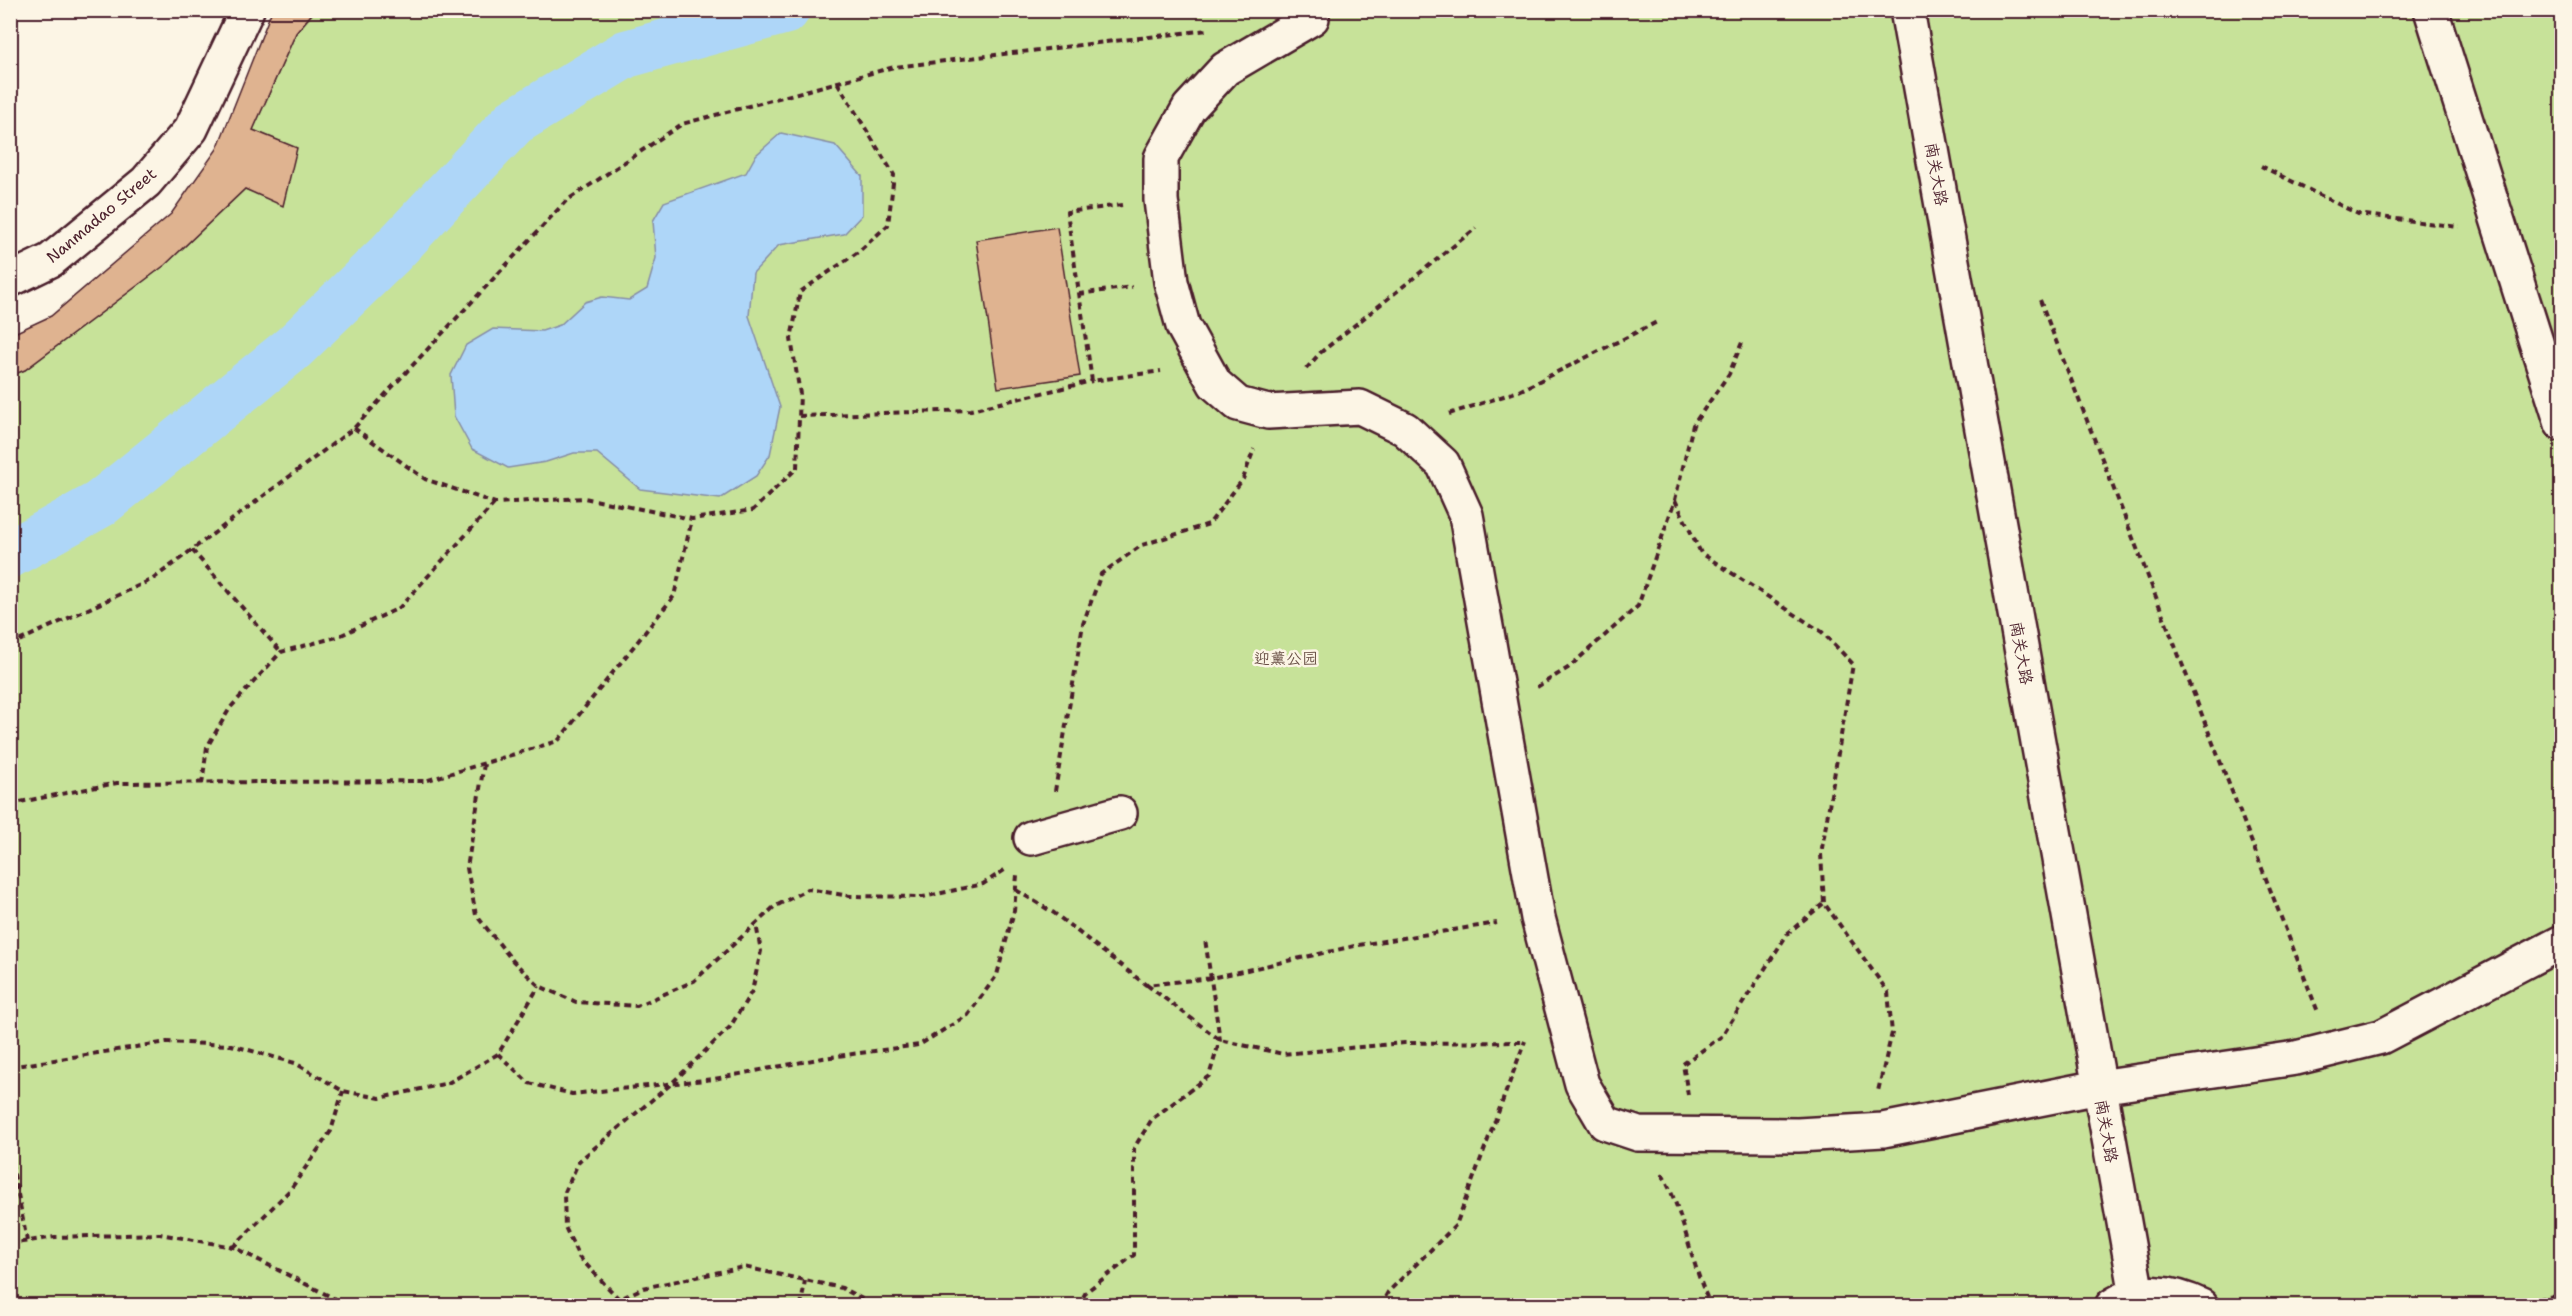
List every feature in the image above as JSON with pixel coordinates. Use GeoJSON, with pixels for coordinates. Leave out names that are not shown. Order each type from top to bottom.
{"type":"FeatureCollection","features":[{"type":"Feature","properties":{"kind":"street","name":"Nanmadao Street"},"geometry":{"type":"LineString","coordinates":[[10,280],[51,260],[146,182],[191,129],[247,10]]}},
{"type":"Feature","properties":{"kind":"street","name":"南关大路"},"geometry":{"type":"LineString","coordinates":[[1907,10],[2099,1087],[2125,1300]]}},
{"type":"Feature","properties":{"kind":"street"},"geometry":{"type":"LineString","coordinates":[[2431,10],[2562,424]]}},
{"type":"Feature","properties":{"kind":"street"},"geometry":{"type":"LineString","coordinates":[[1312,18],[1225,69],[1189,108],[1161,158],[1161,200],[1171,282],[1183,326],[1204,365],[1215,384],[1238,404],[1268,412],[1360,407],[1405,429],[1443,464],[1466,515],[1538,918],[1582,1084],[1605,1123],[1652,1134],[1798,1135],[1883,1130],[2099,1087],[2296,1058],[2380,1037],[2562,942]]}},
{"type":"Feature","properties":{"kind":"street"},"geometry":{"type":"LineString","coordinates":[[1024,849],[1120,813]]}},
{"type":"Feature","properties":{"kind":"street"},"geometry":{"type":"LineString","coordinates":[[2125,1300],[2160,1293],[2182,1297],[2201,1305]]}},
{"type":"Feature","properties":{"kind":"path"},"geometry":{"type":"LineString","coordinates":[[2556,10],[2562,12]]}},
{"type":"Feature","properties":{"kind":"path"},"geometry":{"type":"LineString","coordinates":[[10,645],[153,579],[354,428],[566,201],[682,124],[894,67],[1219,29]]}},
{"type":"Feature","properties":{"kind":"path"},"geometry":{"type":"LineString","coordinates":[[354,428],[425,479],[495,503],[584,498],[692,519],[753,510],[797,468],[800,394],[791,339],[800,292],[858,252],[888,225],[894,175],[837,82]]}},
{"type":"Feature","properties":{"kind":"path"},"geometry":{"type":"LineString","coordinates":[[2261,166],[2358,214],[2501,232]]}},
{"type":"Feature","properties":{"kind":"path"},"geometry":{"type":"LineString","coordinates":[[1092,381],[1067,212],[1161,200]]}},
{"type":"Feature","properties":{"kind":"path"},"geometry":{"type":"LineString","coordinates":[[498,1054],[529,1083],[572,1094],[714,1079],[823,1058],[919,1046],[968,1015],[997,975],[1014,911],[1024,849],[1054,796],[1083,624],[1101,574],[1142,545],[1209,524],[1243,479],[1268,412],[1320,353],[1476,228]]}},
{"type":"Feature","properties":{"kind":"path"},"geometry":{"type":"LineString","coordinates":[[1079,294],[1171,282]]}},
{"type":"Feature","properties":{"kind":"path"},"geometry":{"type":"LineString","coordinates":[[2040,300],[2332,1048]]}},
{"type":"Feature","properties":{"kind":"path"},"geometry":{"type":"LineString","coordinates":[[1405,429],[1519,391],[1657,322]]}},
{"type":"Feature","properties":{"kind":"path"},"geometry":{"type":"LineString","coordinates":[[1500,709],[1569,668],[1638,606],[1675,500],[1693,425],[1729,374],[1743,340]]}},
{"type":"Feature","properties":{"kind":"path"},"geometry":{"type":"LineString","coordinates":[[799,416],[971,410],[1092,381],[1204,365]]}},
{"type":"Feature","properties":{"kind":"path"},"geometry":{"type":"LineString","coordinates":[[1675,500],[1701,553],[1822,632],[1853,664],[1821,854],[1824,903],[1888,992],[1892,1033],[1877,1088],[1883,1130]]}},
{"type":"Feature","properties":{"kind":"path"},"geometry":{"type":"LineString","coordinates":[[202,784],[207,747],[230,708],[281,652],[338,637],[399,608],[495,503]]}},
{"type":"Feature","properties":{"kind":"path"},"geometry":{"type":"LineString","coordinates":[[10,804],[117,783],[425,781],[558,741],[674,596],[692,519]]}},
{"type":"Feature","properties":{"kind":"path"},"geometry":{"type":"LineString","coordinates":[[192,550],[281,652]]}},
{"type":"Feature","properties":{"kind":"path"},"geometry":{"type":"LineString","coordinates":[[484,764],[467,868],[476,915],[513,961],[539,986],[576,1002],[637,1006],[694,981],[774,907],[808,889],[850,896],[922,897],[983,884],[1024,849]]}},
{"type":"Feature","properties":{"kind":"path"},"geometry":{"type":"LineString","coordinates":[[1016,890],[1054,913],[1220,1040],[1283,1054],[1404,1043],[1523,1042],[1569,1033]]}},
{"type":"Feature","properties":{"kind":"path"},"geometry":{"type":"LineString","coordinates":[[1711,1305],[1700,1283],[1652,1134],[1688,1095],[1683,1064],[1721,1037],[1788,933],[1824,903]]}},
{"type":"Feature","properties":{"kind":"path"},"geometry":{"type":"LineString","coordinates":[[1146,984],[1211,978],[1370,943],[1538,918]]}},
{"type":"Feature","properties":{"kind":"path"},"geometry":{"type":"LineString","coordinates":[[619,1299],[579,1257],[565,1227],[564,1194],[579,1161],[671,1084],[730,1027],[752,991],[761,951],[756,924]]}},
{"type":"Feature","properties":{"kind":"path"},"geometry":{"type":"LineString","coordinates":[[1078,1305],[1086,1292],[1134,1255],[1134,1148],[1152,1119],[1209,1076],[1220,1040],[1206,939]]}},
{"type":"Feature","properties":{"kind":"path"},"geometry":{"type":"LineString","coordinates":[[10,1067],[167,1042],[231,1045],[295,1063],[344,1091],[380,1098],[448,1083],[498,1054],[539,986]]}},
{"type":"Feature","properties":{"kind":"path"},"geometry":{"type":"LineString","coordinates":[[1380,1305],[1388,1292],[1456,1225],[1523,1042]]}},
{"type":"Feature","properties":{"kind":"path"},"geometry":{"type":"LineString","coordinates":[[233,1247],[290,1190],[331,1131],[344,1091]]}},
{"type":"Feature","properties":{"kind":"path"},"geometry":{"type":"LineString","coordinates":[[10,1153],[27,1241]]}},
{"type":"Feature","properties":{"kind":"path"},"geometry":{"type":"LineString","coordinates":[[10,1244],[54,1237],[160,1234],[233,1247],[349,1305]]}},
{"type":"Feature","properties":{"kind":"path"},"geometry":{"type":"LineString","coordinates":[[605,1305],[643,1288],[744,1267],[842,1288],[875,1305]]}},
{"type":"Feature","properties":{"kind":"path"},"geometry":{"type":"LineString","coordinates":[[801,1305],[805,1280]]}},
{"type":"Feature","properties":{"kind":"path"},"geometry":{"type":"LineString","coordinates":[[2508,1305],[2562,1294]]}},
{"type":"Feature","properties":{"kind":"green space","name":"迎薰公园"},"geometry":{"type":"Polygon","coordinates":[[[315,11],[2561,11],[2561,1305],[11,1305],[10,376],[25,370],[165,265],[245,189],[283,205],[296,148],[253,130],[296,33],[315,11]]]}},
{"type":"Feature","properties":{"kind":"water"},"geometry":{"type":"Polygon","coordinates":[[[781,133],[835,145],[862,176],[862,215],[844,234],[779,245],[753,273],[749,316],[780,407],[770,455],[756,476],[720,499],[640,489],[597,453],[574,453],[546,462],[508,468],[472,449],[454,416],[451,375],[466,345],[493,329],[542,331],[560,325],[585,302],[602,297],[629,300],[647,289],[656,258],[653,221],[664,202],[746,173],[756,155],[781,133]]]}},
{"type":"Feature","properties":{"kind":"building"},"geometry":{"type":"Polygon","coordinates":[[[272,10],[315,10],[296,33],[253,130],[297,148],[283,206],[245,189],[165,265],[25,370],[10,376],[10,335],[51,316],[171,214],[217,149],[272,10]]]}},
{"type":"Feature","properties":{"kind":"building"},"geometry":{"type":"Polygon","coordinates":[[[1057,227],[1080,376],[998,388],[976,240],[1057,227]]]}},
{"type":"Feature","properties":{"kind":"waterway"},"geometry":{"type":"LineString","coordinates":[[10,554],[100,504],[293,348],[390,254],[514,122],[626,54],[786,10]]}}]}
